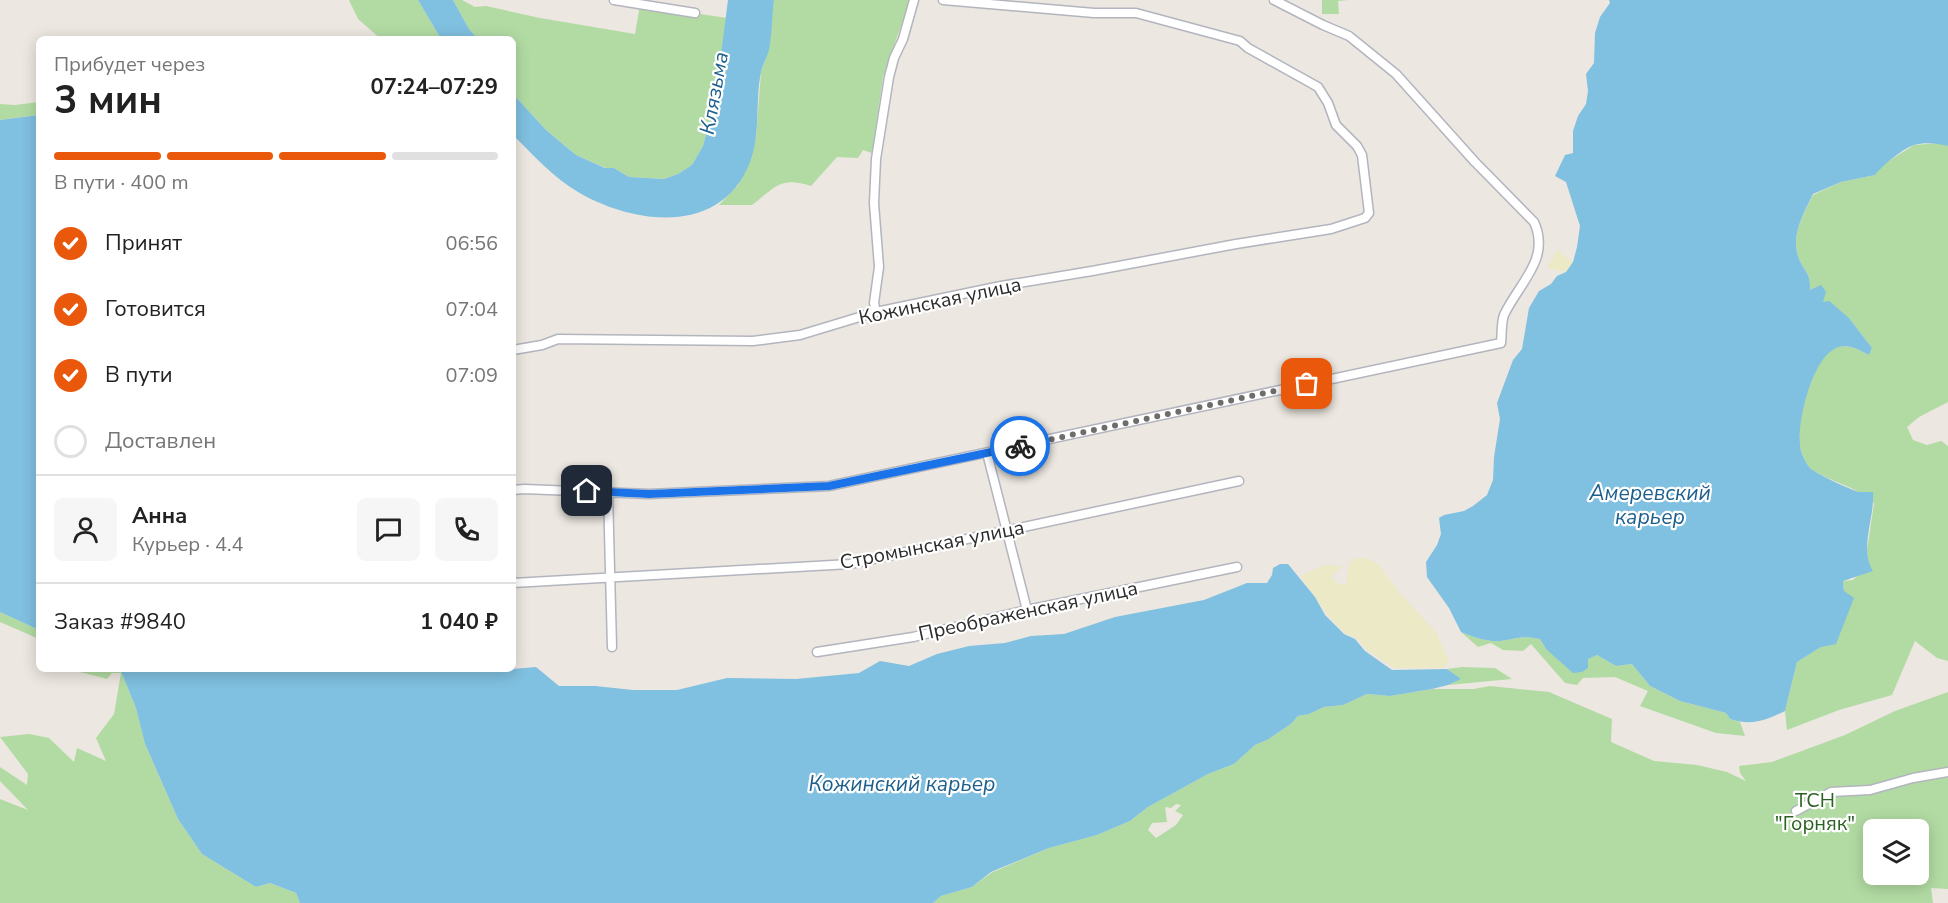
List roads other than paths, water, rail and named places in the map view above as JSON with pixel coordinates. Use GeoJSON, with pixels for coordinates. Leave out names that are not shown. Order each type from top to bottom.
{"type":"FeatureCollection","features":[{"type":"Feature","properties":{"kind":"street"},"geometry":{"type":"LineString","coordinates":[[614,0],[695,13]]}},
{"type":"Feature","properties":{"kind":"street"},"geometry":{"type":"LineString","coordinates":[[876,312],[874,303],[879,267],[874,203],[876,159],[889,77],[914,0]]}},
{"type":"Feature","properties":{"kind":"street","name":"Кожинская улица"},"geometry":{"type":"LineString","coordinates":[[516,349],[542,345],[558,339],[753,342],[800,335],[876,312],[1001,286],[1331,229],[1365,218],[1370,209],[1362,155],[1357,146],[1336,125],[1328,103],[1318,87],[1248,48],[1240,41],[1136,13],[1070,11],[943,0]]}},
{"type":"Feature","properties":{"kind":"street"},"geometry":{"type":"LineString","coordinates":[[516,490],[649,494],[829,486],[1501,343],[1503,318],[1534,266],[1539,251],[1538,231],[1534,222],[1475,162],[1396,74],[1349,36],[1274,0]]}},
{"type":"Feature","properties":{"kind":"street"},"geometry":{"type":"LineString","coordinates":[[987,453],[1027,610]]}},
{"type":"Feature","properties":{"kind":"street","name":"Стромынская улица"},"geometry":{"type":"LineString","coordinates":[[516,583],[850,564],[1239,481]]}},
{"type":"Feature","properties":{"kind":"street"},"geometry":{"type":"LineString","coordinates":[[608,492],[612,647]]}},
{"type":"Feature","properties":{"kind":"street","name":"Преображенская улица"},"geometry":{"type":"LineString","coordinates":[[817,652],[913,637],[1027,610],[1237,567]]}},
{"type":"Feature","properties":{"kind":"street"},"geometry":{"type":"LineString","coordinates":[[1796,811],[1831,792],[1870,790],[1913,777],[1948,772]]}},
{"type":"Feature","properties":{"kind":"water"},"geometry":{"type":"Polygon","coordinates":[[[418,0],[453,0],[475,36],[439,36],[418,0]]]}},
{"type":"Feature","properties":{"kind":"water"},"geometry":{"type":"Polygon","coordinates":[[[728,0],[774,0],[769,50],[759,83],[756,140],[750,162],[737,186],[719,203],[698,213],[674,217],[650,217],[625,212],[600,203],[569,187],[516,138],[516,97],[546,130],[576,155],[605,168],[614,168],[629,177],[664,179],[692,165],[703,146],[715,101],[728,0]]]}},
{"type":"Feature","properties":{"kind":"water","name":"Амеревский карьер"},"geometry":{"type":"Polygon","coordinates":[[[1609,0],[1948,0],[1948,146],[1931,143],[1914,145],[1893,158],[1875,175],[1841,182],[1813,194],[1799,226],[1797,250],[1799,259],[1809,276],[1810,290],[1821,285],[1826,292],[1823,302],[1829,301],[1849,318],[1872,348],[1869,355],[1858,349],[1843,346],[1829,352],[1821,363],[1808,393],[1803,409],[1800,440],[1802,455],[1812,470],[1855,491],[1873,492],[1867,553],[1873,571],[1843,581],[1844,591],[1854,598],[1836,644],[1821,647],[1797,662],[1785,711],[1758,721],[1745,722],[1730,719],[1726,713],[1680,701],[1650,686],[1632,664],[1616,666],[1597,655],[1588,659],[1588,668],[1582,672],[1573,673],[1546,649],[1540,639],[1523,637],[1490,641],[1461,632],[1449,608],[1427,577],[1426,562],[1441,534],[1439,518],[1473,506],[1487,495],[1493,480],[1500,419],[1497,403],[1513,360],[1522,349],[1529,308],[1539,291],[1551,284],[1557,276],[1566,272],[1573,262],[1580,226],[1566,182],[1555,176],[1565,155],[1573,153],[1573,131],[1578,116],[1586,104],[1588,91],[1586,74],[1594,63],[1595,33],[1600,17],[1610,3],[1609,0]]]}},
{"type":"Feature","properties":{"kind":"water"},"geometry":{"type":"Polygon","coordinates":[[[36,115],[36,629],[0,612],[0,120],[36,115]]]}},
{"type":"Feature","properties":{"kind":"water","name":"Кожинский карьер"},"geometry":{"type":"Polygon","coordinates":[[[1280,564],[1288,564],[1315,597],[1325,615],[1344,634],[1355,639],[1365,651],[1392,670],[1447,669],[1461,679],[1432,689],[1390,696],[1367,694],[1343,705],[1324,707],[1298,716],[1291,724],[1255,745],[1234,764],[1208,774],[1148,807],[1130,821],[1097,835],[1049,848],[991,872],[972,887],[941,896],[933,903],[300,903],[296,893],[270,883],[256,887],[202,854],[178,819],[145,744],[136,708],[121,672],[516,672],[516,669],[536,667],[559,686],[677,690],[727,678],[796,679],[859,673],[880,661],[909,666],[937,654],[969,646],[1005,643],[1031,636],[1064,634],[1115,617],[1204,600],[1247,583],[1267,583],[1273,568],[1280,564]]]}},
{"type":"Feature","properties":{"kind":"water label","name":"Клязьма"},"geometry":{"type":"Point","coordinates":[714,93]}},
{"type":"Feature","properties":{"kind":"park label","name":"ТСН \"Горняк\""},"geometry":{"type":"Point","coordinates":[1815,812]}}]}
